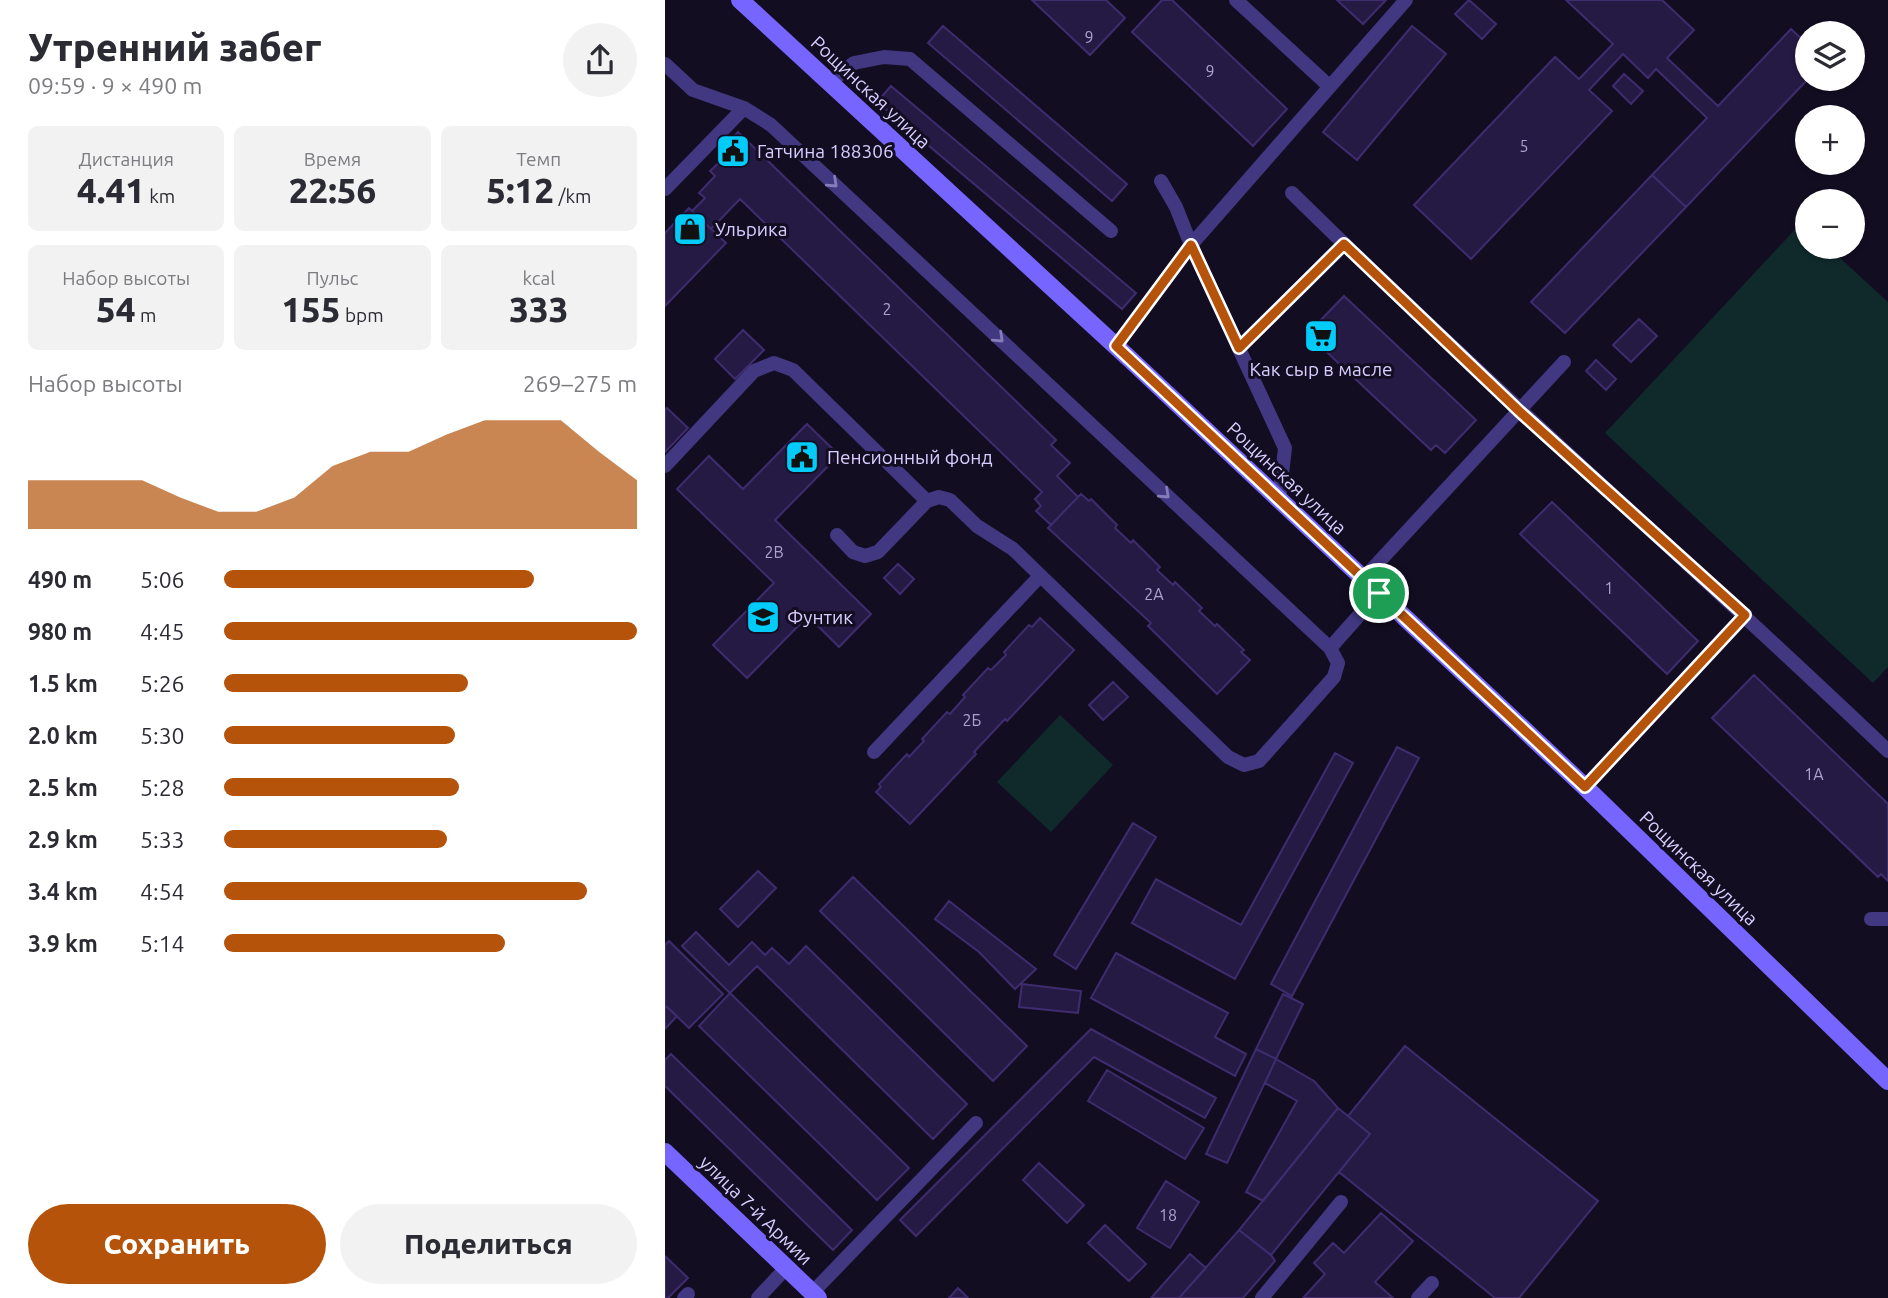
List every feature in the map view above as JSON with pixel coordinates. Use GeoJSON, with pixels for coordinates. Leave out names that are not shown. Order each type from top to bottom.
{"type":"FeatureCollection","features":[{"type":"Feature","properties":{"kind":"street","name":"Рощинская улица"},"geometry":{"type":"LineString","coordinates":[[740,0],[1116,346],[1585,787],[1887,1076]]}},
{"type":"Feature","properties":{"kind":"street","name":"улица 7-й Армии"},"geometry":{"type":"LineString","coordinates":[[665,1152],[815,1295]]}},
{"type":"Feature","properties":{"kind":"lane"},"geometry":{"type":"LineString","coordinates":[[1236,0],[1329,86]]}},
{"type":"Feature","properties":{"kind":"lane"},"geometry":{"type":"LineString","coordinates":[[1116,346],[1191,245],[1406,0]]}},
{"type":"Feature","properties":{"kind":"lane"},"geometry":{"type":"LineString","coordinates":[[830,82],[854,63],[884,57],[910,59],[1111,231]]}},
{"type":"Feature","properties":{"kind":"lane"},"geometry":{"type":"LineString","coordinates":[[665,64],[693,90],[744,108],[771,125],[1330,648],[1338,663],[1334,677],[1259,761],[1244,765],[1228,757],[1013,549],[977,526],[950,500],[939,497],[927,501],[878,552],[865,556],[853,552],[837,536]]}},
{"type":"Feature","properties":{"kind":"lane"},"geometry":{"type":"LineString","coordinates":[[665,189],[744,108]]}},
{"type":"Feature","properties":{"kind":"lane"},"geometry":{"type":"LineString","coordinates":[[1161,181],[1176,207],[1285,448],[1279,500]]}},
{"type":"Feature","properties":{"kind":"lane"},"geometry":{"type":"LineString","coordinates":[[1292,193],[1519,411],[1745,615],[1888,751]]}},
{"type":"Feature","properties":{"kind":"lane"},"geometry":{"type":"LineString","coordinates":[[1239,348],[1344,244]]}},
{"type":"Feature","properties":{"kind":"lane"},"geometry":{"type":"LineString","coordinates":[[1363,579],[1564,362]]}},
{"type":"Feature","properties":{"kind":"lane"},"geometry":{"type":"LineString","coordinates":[[665,466],[754,371],[773,363],[793,370],[927,501]]}},
{"type":"Feature","properties":{"kind":"lane"},"geometry":{"type":"LineString","coordinates":[[874,752],[1040,576]]}},
{"type":"Feature","properties":{"kind":"lane"},"geometry":{"type":"LineString","coordinates":[[1330,648],[1379,593]]}},
{"type":"Feature","properties":{"kind":"lane"},"geometry":{"type":"LineString","coordinates":[[1585,787],[1745,615]]}},
{"type":"Feature","properties":{"kind":"lane"},"geometry":{"type":"LineString","coordinates":[[1871,919],[1888,919]]}},
{"type":"Feature","properties":{"kind":"lane"},"geometry":{"type":"LineString","coordinates":[[815,1295],[976,1123]]}},
{"type":"Feature","properties":{"kind":"lane"},"geometry":{"type":"LineString","coordinates":[[1262,1298],[1341,1202]]}},
{"type":"Feature","properties":{"kind":"lane"},"geometry":{"type":"LineString","coordinates":[[758,1298],[786,1268]]}},
{"type":"Feature","properties":{"kind":"lane"},"geometry":{"type":"LineString","coordinates":[[1418,1298],[1432,1283]]}},
{"type":"Feature","properties":{"kind":"green space"},"geometry":{"type":"Polygon","coordinates":[[[1795,229],[1795,259],[1841,259],[1888,302],[1888,667],[1873,683],[1605,433],[1795,229]]]}},
{"type":"Feature","properties":{"kind":"green space"},"geometry":{"type":"Polygon","coordinates":[[[1060,715],[1113,765],[1051,832],[997,782],[1060,715]]]}},
{"type":"Feature","properties":{"kind":"building"},"geometry":{"type":"Polygon","coordinates":[[[1032,0],[1106,0],[1125,18],[1090,55],[1032,0]]]}},
{"type":"Feature","properties":{"kind":"building"},"geometry":{"type":"Polygon","coordinates":[[[1162,0],[1172,0],[1287,109],[1253,146],[1132,32],[1162,0]]]}},
{"type":"Feature","properties":{"kind":"building"},"geometry":{"type":"Polygon","coordinates":[[[1337,0],[1386,0],[1363,24],[1337,0]]]}},
{"type":"Feature","properties":{"kind":"building"},"geometry":{"type":"Polygon","coordinates":[[[1469,0],[1496,24],[1482,39],[1455,14],[1469,0]]]}},
{"type":"Feature","properties":{"kind":"building"},"geometry":{"type":"Polygon","coordinates":[[[1566,0],[1662,0],[1694,30],[1667,58],[1718,106],[1791,29],[1795,33],[1797,91],[1686,207],[1652,175],[1707,118],[1656,69],[1648,78],[1623,54],[1589,90],[1612,111],[1471,259],[1414,205],[1555,57],[1579,79],[1613,44],[1566,0]]]}},
{"type":"Feature","properties":{"kind":"building"},"geometry":{"type":"Polygon","coordinates":[[[943,26],[1127,184],[1112,201],[928,43],[943,26]]]}},
{"type":"Feature","properties":{"kind":"building"},"geometry":{"type":"Polygon","coordinates":[[[1412,26],[1446,54],[1357,160],[1323,132],[1412,26]]]}},
{"type":"Feature","properties":{"kind":"building"},"geometry":{"type":"Polygon","coordinates":[[[1624,74],[1643,91],[1631,104],[1613,86],[1624,74]]]}},
{"type":"Feature","properties":{"kind":"building"},"geometry":{"type":"Polygon","coordinates":[[[891,86],[1136,293],[1122,309],[877,102],[891,86]]]}},
{"type":"Feature","properties":{"kind":"building"},"geometry":{"type":"Polygon","coordinates":[[[738,132],[1056,440],[1051,445],[1070,463],[1057,476],[1078,497],[1051,525],[1036,511],[1041,506],[1035,499],[1042,492],[740,199],[711,229],[692,211],[705,198],[699,193],[715,176],[710,171],[726,156],[721,151],[738,132]]]}},
{"type":"Feature","properties":{"kind":"building"},"geometry":{"type":"Polygon","coordinates":[[[1652,175],[1686,207],[1565,333],[1531,302],[1652,175]]]}},
{"type":"Feature","properties":{"kind":"building"},"geometry":{"type":"Polygon","coordinates":[[[689,208],[726,243],[665,306],[665,233],[689,208]]]}},
{"type":"Feature","properties":{"kind":"building"},"geometry":{"type":"Polygon","coordinates":[[[1344,296],[1476,420],[1445,453],[1436,445],[1431,450],[1316,342],[1321,336],[1313,328],[1344,296]]]}},
{"type":"Feature","properties":{"kind":"building"},"geometry":{"type":"Polygon","coordinates":[[[1639,319],[1657,336],[1631,362],[1613,345],[1639,319]]]}},
{"type":"Feature","properties":{"kind":"building"},"geometry":{"type":"Polygon","coordinates":[[[743,330],[764,350],[735,379],[715,359],[743,330]]]}},
{"type":"Feature","properties":{"kind":"building"},"geometry":{"type":"Polygon","coordinates":[[[1596,360],[1616,379],[1606,390],[1586,371],[1596,360]]]}},
{"type":"Feature","properties":{"kind":"building"},"geometry":{"type":"Polygon","coordinates":[[[667,408],[688,428],[665,452],[665,410],[667,408]]]}},
{"type":"Feature","properties":{"kind":"building"},"geometry":{"type":"Polygon","coordinates":[[[807,424],[839,455],[775,520],[871,614],[839,647],[808,616],[747,678],[713,645],[774,583],[677,489],[709,456],[743,489],[807,424]]]}},
{"type":"Feature","properties":{"kind":"building"},"geometry":{"type":"Polygon","coordinates":[[[1081,494],[1089,501],[1091,499],[1117,525],[1115,528],[1131,543],[1133,540],[1160,567],[1157,570],[1173,585],[1175,582],[1202,608],[1199,611],[1244,650],[1241,652],[1250,660],[1217,694],[1148,626],[1151,623],[1048,528],[1081,494]]]}},
{"type":"Feature","properties":{"kind":"building"},"geometry":{"type":"Polygon","coordinates":[[[1552,502],[1698,641],[1667,674],[1520,534],[1552,502]]]}},
{"type":"Feature","properties":{"kind":"building"},"geometry":{"type":"Polygon","coordinates":[[[898,564],[914,579],[900,594],[884,578],[898,564]]]}},
{"type":"Feature","properties":{"kind":"building"},"geometry":{"type":"Polygon","coordinates":[[[1040,618],[1074,650],[1007,721],[1005,719],[910,824],[876,792],[881,787],[879,784],[907,754],[909,757],[947,712],[950,714],[988,668],[991,670],[1006,655],[1004,652],[1029,625],[1032,627],[1040,618]]]}},
{"type":"Feature","properties":{"kind":"building"},"geometry":{"type":"Polygon","coordinates":[[[1754,675],[1888,804],[1888,881],[1881,874],[1878,877],[1712,718],[1754,675]]]}},
{"type":"Feature","properties":{"kind":"building"},"geometry":{"type":"Polygon","coordinates":[[[1113,682],[1128,697],[1103,720],[1089,705],[1113,682]]]}},
{"type":"Feature","properties":{"kind":"building"},"geometry":{"type":"Polygon","coordinates":[[[1397,747],[1419,758],[1292,996],[1271,984],[1397,747]]]}},
{"type":"Feature","properties":{"kind":"building"},"geometry":{"type":"Polygon","coordinates":[[[1335,753],[1353,763],[1235,979],[1132,923],[1156,879],[1241,925],[1335,753]]]}},
{"type":"Feature","properties":{"kind":"building"},"geometry":{"type":"Polygon","coordinates":[[[1133,823],[1156,837],[1076,969],[1054,955],[1133,823]]]}},
{"type":"Feature","properties":{"kind":"building"},"geometry":{"type":"Polygon","coordinates":[[[758,871],[776,888],[738,927],[720,909],[758,871]]]}},
{"type":"Feature","properties":{"kind":"building"},"geometry":{"type":"Polygon","coordinates":[[[853,877],[1027,1046],[993,1081],[820,911],[853,877]]]}},
{"type":"Feature","properties":{"kind":"building"},"geometry":{"type":"Polygon","coordinates":[[[949,901],[1036,969],[1015,989],[979,952],[935,919],[949,901]]]}},
{"type":"Feature","properties":{"kind":"building"},"geometry":{"type":"Polygon","coordinates":[[[696,932],[729,965],[752,942],[765,955],[772,948],[789,964],[806,946],[967,1104],[933,1139],[757,966],[730,993],[682,946],[696,932]]]}},
{"type":"Feature","properties":{"kind":"building"},"geometry":{"type":"Polygon","coordinates":[[[669,941],[723,994],[689,1028],[665,1005],[665,945],[669,941]]]}},
{"type":"Feature","properties":{"kind":"building"},"geometry":{"type":"Polygon","coordinates":[[[1116,953],[1228,1013],[1215,1037],[1246,1054],[1235,1076],[1091,998],[1116,953]]]}},
{"type":"Feature","properties":{"kind":"building"},"geometry":{"type":"Polygon","coordinates":[[[1022,984],[1081,991],[1078,1013],[1019,1007],[1022,984]]]}},
{"type":"Feature","properties":{"kind":"building"},"geometry":{"type":"Polygon","coordinates":[[[730,993],[909,1168],[877,1200],[699,1026],[730,993]]]}},
{"type":"Feature","properties":{"kind":"building"},"geometry":{"type":"Polygon","coordinates":[[[1283,994],[1303,1004],[1276,1059],[1256,1049],[1283,994]]]}},
{"type":"Feature","properties":{"kind":"building"},"geometry":{"type":"Polygon","coordinates":[[[665,1005],[677,1016],[665,1029],[665,1005]]]}},
{"type":"Feature","properties":{"kind":"building"},"geometry":{"type":"Polygon","coordinates":[[[1091,1029],[1216,1098],[1205,1118],[1094,1057],[916,1236],[900,1220],[1091,1029]]]}},
{"type":"Feature","properties":{"kind":"building"},"geometry":{"type":"Polygon","coordinates":[[[1405,1046],[1598,1201],[1519,1298],[1495,1298],[1339,1172],[1370,1134],[1348,1116],[1405,1046]]]}},
{"type":"Feature","properties":{"kind":"building"},"geometry":{"type":"Polygon","coordinates":[[[1256,1049],[1276,1059],[1227,1163],[1206,1154],[1256,1049]]]}},
{"type":"Feature","properties":{"kind":"building"},"geometry":{"type":"Polygon","coordinates":[[[671,1054],[852,1230],[833,1250],[665,1086],[665,1060],[671,1054]]]}},
{"type":"Feature","properties":{"kind":"building"},"geometry":{"type":"Polygon","coordinates":[[[1276,1059],[1314,1081],[1338,1108],[1263,1201],[1246,1192],[1297,1101],[1265,1083],[1276,1059]]]}},
{"type":"Feature","properties":{"kind":"building"},"geometry":{"type":"Polygon","coordinates":[[[1107,1070],[1204,1128],[1185,1159],[1088,1101],[1107,1070]]]}},
{"type":"Feature","properties":{"kind":"building"},"geometry":{"type":"Polygon","coordinates":[[[1338,1108],[1370,1134],[1271,1255],[1239,1230],[1338,1108]]]}},
{"type":"Feature","properties":{"kind":"building"},"geometry":{"type":"Polygon","coordinates":[[[1039,1163],[1084,1205],[1067,1223],[1023,1180],[1039,1163]]]}},
{"type":"Feature","properties":{"kind":"building"},"geometry":{"type":"Polygon","coordinates":[[[1166,1181],[1199,1202],[1170,1248],[1137,1228],[1166,1181]]]}},
{"type":"Feature","properties":{"kind":"building"},"geometry":{"type":"Polygon","coordinates":[[[1381,1213],[1413,1241],[1375,1282],[1393,1298],[1303,1298],[1325,1274],[1314,1263],[1333,1243],[1344,1253],[1381,1213]]]}},
{"type":"Feature","properties":{"kind":"building"},"geometry":{"type":"Polygon","coordinates":[[[1105,1225],[1146,1264],[1129,1281],[1088,1243],[1105,1225]]]}},
{"type":"Feature","properties":{"kind":"building"},"geometry":{"type":"Polygon","coordinates":[[[1239,1230],[1275,1261],[1243,1298],[1179,1298],[1239,1230]]]}},
{"type":"Feature","properties":{"kind":"building"},"geometry":{"type":"Polygon","coordinates":[[[1190,1254],[1206,1268],[1179,1298],[1151,1298],[1190,1254]]]}},
{"type":"Feature","properties":{"kind":"building"},"geometry":{"type":"Polygon","coordinates":[[[665,1256],[688,1278],[668,1298],[665,1298],[665,1256]]]}},
{"type":"Feature","properties":{"kind":"building"},"geometry":{"type":"Polygon","coordinates":[[[958,1288],[968,1298],[949,1298],[958,1288]]]}},
{"type":"Feature","properties":{"kind":"place","name":"Гатчина 188306"},"geometry":{"type":"Point","coordinates":[733,151]}},
{"type":"Feature","properties":{"kind":"place","name":"Ульрика"},"geometry":{"type":"Point","coordinates":[690,229]}},
{"type":"Feature","properties":{"kind":"place","name":"Как сыр в масле"},"geometry":{"type":"Point","coordinates":[1321,336]}},
{"type":"Feature","properties":{"kind":"place","name":"Пенсионный фонд"},"geometry":{"type":"Point","coordinates":[802,457]}},
{"type":"Feature","properties":{"kind":"place","name":"Фунтик"},"geometry":{"type":"Point","coordinates":[763,617]}},
{"type":"Feature","properties":{"kind":"route"},"geometry":{"type":"LineString","coordinates":[[1344,244],[1519,411],[1745,615],[1585,787],[1379,593],[1116,346],[1191,245],[1239,348],[1344,244]]}}]}
